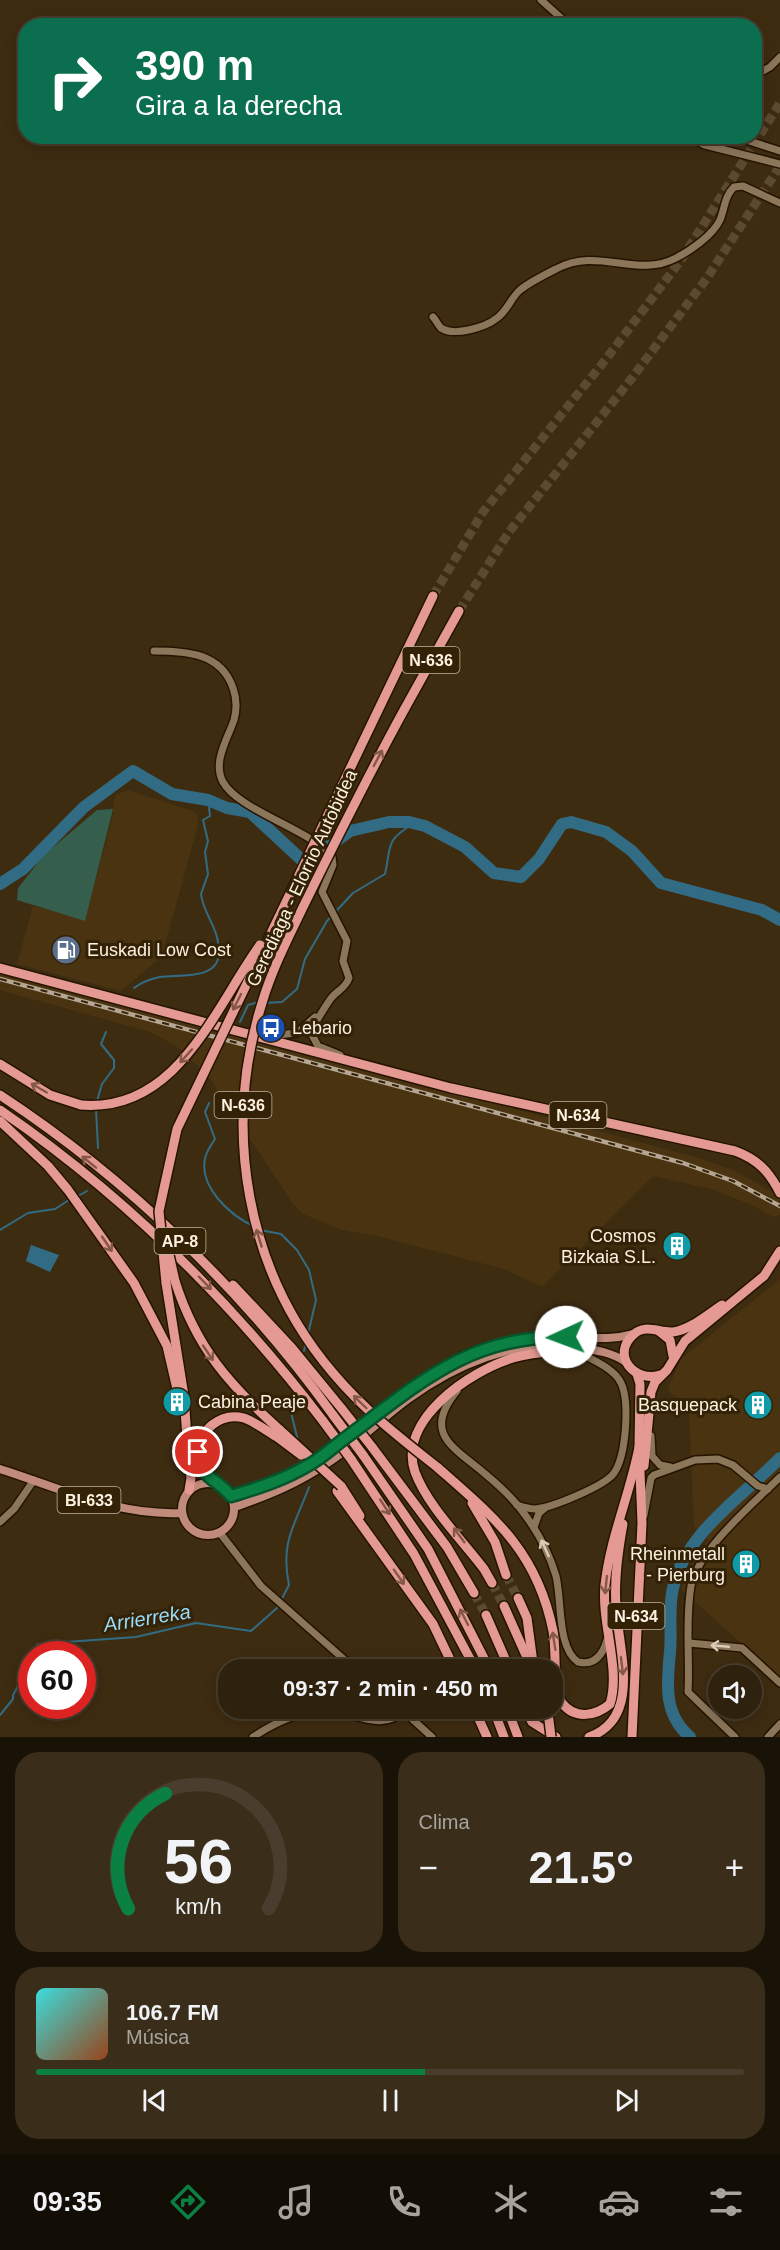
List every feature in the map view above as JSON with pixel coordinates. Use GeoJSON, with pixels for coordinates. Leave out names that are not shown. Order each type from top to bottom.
{"type":"FeatureCollection","features":[{"type":"Feature","properties":{"kind":"highway","name":"Gerediaga - Elorrio Autobidea"},"geometry":{"type":"LineString","coordinates":[[170,1282],[159,1211],[172,1144],[186,1106],[278,921],[433,596]]}},
{"type":"Feature","properties":{"kind":"highway","name":"Gerediaga - Elorrio Autobidea"},"geometry":{"type":"LineString","coordinates":[[457,1485],[364,1407],[333,1373],[307,1339],[283,1298],[263,1252],[250,1204],[243,1150],[247,1066],[262,1001],[329,852],[459,611]]}},
{"type":"Feature","properties":{"kind":"highway"},"geometry":{"type":"LineString","coordinates":[[0,1064],[50,1095],[81,1105],[99,1106],[126,1101],[166,1076],[211,1025],[250,959],[278,921]]}},
{"type":"Feature","properties":{"kind":"highway","name":"N-634"},"geometry":{"type":"LineString","coordinates":[[0,968],[265,1037],[373,1068],[735,1151],[751,1157],[773,1179],[780,1192]]}},
{"type":"Feature","properties":{"kind":"highway","name":"AP-8"},"geometry":{"type":"LineString","coordinates":[[0,1095],[120,1187],[222,1282],[274,1340],[363,1455],[428,1549],[484,1659]]}},
{"type":"Feature","properties":{"kind":"highway","name":"AP-8"},"geometry":{"type":"LineString","coordinates":[[0,1110],[62,1156],[154,1233],[258,1340],[351,1459],[414,1554],[470,1659]]}},
{"type":"Feature","properties":{"kind":"highway"},"geometry":{"type":"LineString","coordinates":[[0,1121],[48,1166],[68,1190],[134,1283],[167,1346],[177,1389]]}},
{"type":"Feature","properties":{"kind":"highway"},"geometry":{"type":"LineString","coordinates":[[120,1187],[204,1257],[255,1307],[372,1447],[442,1540],[474,1593]]}},
{"type":"Feature","properties":{"kind":"highway","name":"N-634"},"geometry":{"type":"LineString","coordinates":[[642,1496],[651,1392],[660,1375],[671,1364],[673,1356],[685,1341],[764,1276],[780,1251]]}},
{"type":"Feature","properties":{"kind":"highway"},"geometry":{"type":"LineString","coordinates":[[170,1282],[206,1353],[279,1434],[339,1488],[433,1624],[450,1659]]}},
{"type":"Feature","properties":{"kind":"highway"},"geometry":{"type":"LineString","coordinates":[[170,1282],[184,1396],[191,1478],[189,1490]]}},
{"type":"Feature","properties":{"kind":"highway","name":"N-634"},"geometry":{"type":"LineString","coordinates":[[633,1334],[645,1329],[680,1330],[740,1295]]}},
{"type":"Feature","properties":{"kind":"highway"},"geometry":{"type":"LineString","coordinates":[[658,1330],[670,1340],[673,1356]]}},
{"type":"Feature","properties":{"kind":"highway"},"geometry":{"type":"LineString","coordinates":[[633,1334],[625,1347],[626,1362],[637,1374],[645,1377],[660,1375]]}},
{"type":"Feature","properties":{"kind":"highway"},"geometry":{"type":"LineString","coordinates":[[492,1583],[423,1489],[412,1457],[417,1431],[431,1411],[466,1381],[514,1358],[577,1349]]}},
{"type":"Feature","properties":{"kind":"highway","name":"N-634"},"geometry":{"type":"LineString","coordinates":[[632,1737],[642,1523],[639,1447],[640,1384],[637,1374]]}},
{"type":"Feature","properties":{"kind":"highway"},"geometry":{"type":"LineString","coordinates":[[181,1414],[188,1452]]}},
{"type":"Feature","properties":{"kind":"highway"},"geometry":{"type":"LineString","coordinates":[[213,1483],[204,1469],[198,1452],[201,1439],[211,1424],[231,1417],[244,1418],[279,1434]]}},
{"type":"Feature","properties":{"kind":"highway"},"geometry":{"type":"LineString","coordinates":[[589,1737],[599,1733],[615,1719],[624,1694],[616,1604],[617,1563],[639,1447]]}},
{"type":"Feature","properties":{"kind":"highway"},"geometry":{"type":"LineString","coordinates":[[457,1485],[499,1521],[521,1551],[538,1585],[549,1616],[556,1655],[559,1695],[563,1704],[575,1713],[590,1715],[610,1704],[614,1692],[607,1640],[605,1586],[612,1540],[632,1484]]}},
{"type":"Feature","properties":{"kind":"highway"},"geometry":{"type":"LineString","coordinates":[[457,1485],[490,1531],[506,1575]]}},
{"type":"Feature","properties":{"kind":"highway"},"geometry":{"type":"LineString","coordinates":[[518,1598],[527,1618],[532,1659]]}},
{"type":"Feature","properties":{"kind":"highway"},"geometry":{"type":"LineString","coordinates":[[504,1606],[528,1659]]}},
{"type":"Feature","properties":{"kind":"highway"},"geometry":{"type":"LineString","coordinates":[[486,1615],[505,1659]]}},
{"type":"Feature","properties":{"kind":"highway"},"geometry":{"type":"LineString","coordinates":[[479,1719],[487,1737]]}},
{"type":"Feature","properties":{"kind":"highway"},"geometry":{"type":"LineString","coordinates":[[498,1719],[504,1737]]}},
{"type":"Feature","properties":{"kind":"highway"},"geometry":{"type":"LineString","coordinates":[[511,1719],[518,1737]]}},
{"type":"Feature","properties":{"kind":"highway"},"geometry":{"type":"LineString","coordinates":[[530,1719],[556,1737]]}},
{"type":"Feature","properties":{"kind":"highway"},"geometry":{"type":"LineString","coordinates":[[549,1719],[551,1737]]}},
{"type":"Feature","properties":{"kind":"main road"},"geometry":{"type":"LineString","coordinates":[[231,1496],[276,1482],[309,1465],[411,1387],[463,1356],[483,1348],[517,1340],[554,1337],[610,1340],[633,1334]]}},
{"type":"Feature","properties":{"kind":"main road"},"geometry":{"type":"LineString","coordinates":[[234,1507],[294,1484],[330,1462],[407,1400],[463,1367],[519,1348],[559,1345],[604,1351],[626,1362]]}},
{"type":"Feature","properties":{"kind":"main road","name":"BI-633"},"geometry":{"type":"LineString","coordinates":[[0,1469],[124,1509],[150,1514],[182,1513]]}},
{"type":"Feature","properties":{"kind":"main road"},"geometry":{"type":"LineString","coordinates":[[213,1483],[231,1496],[234,1507],[231,1522],[220,1533],[204,1536],[189,1528],[182,1513],[184,1497],[189,1490],[200,1484],[213,1483]]}},
{"type":"Feature","properties":{"kind":"street"},"geometry":{"type":"LineString","coordinates":[[540,0],[561,18]]}},
{"type":"Feature","properties":{"kind":"street"},"geometry":{"type":"LineString","coordinates":[[762,72],[780,57]]}},
{"type":"Feature","properties":{"kind":"street"},"geometry":{"type":"LineString","coordinates":[[703,144],[780,164]]}},
{"type":"Feature","properties":{"kind":"street"},"geometry":{"type":"LineString","coordinates":[[759,144],[780,151]]}},
{"type":"Feature","properties":{"kind":"street"},"geometry":{"type":"LineString","coordinates":[[434,317],[440,327],[449,331],[486,325],[499,317],[522,289],[557,268],[579,260],[593,258],[634,265],[658,265],[673,260],[717,225],[727,194],[734,187],[743,186],[780,203]]}},
{"type":"Feature","properties":{"kind":"street"},"geometry":{"type":"LineString","coordinates":[[154,651],[180,651],[211,659],[222,666],[230,678],[236,698],[234,720],[220,758],[219,772],[223,782],[241,799],[328,852],[333,862],[322,890],[325,901],[347,941],[343,961],[349,978],[344,988],[332,997],[325,1012],[311,1028],[315,1043],[373,1068]]}},
{"type":"Feature","properties":{"kind":"street"},"geometry":{"type":"LineString","coordinates":[[265,1037],[297,1033],[313,1018],[325,1012]]}},
{"type":"Feature","properties":{"kind":"street"},"geometry":{"type":"LineString","coordinates":[[534,1527],[539,1513],[547,1507],[608,1480],[622,1457],[627,1403],[621,1382],[606,1368],[577,1349]]}},
{"type":"Feature","properties":{"kind":"street"},"geometry":{"type":"LineString","coordinates":[[466,1381],[447,1403],[441,1418],[448,1444],[483,1472],[518,1505],[534,1527],[555,1576],[567,1651],[578,1662],[590,1662],[601,1654],[607,1640]]}},
{"type":"Feature","properties":{"kind":"street"},"geometry":{"type":"LineString","coordinates":[[648,1420],[652,1456],[660,1465],[670,1467]]}},
{"type":"Feature","properties":{"kind":"street"},"geometry":{"type":"LineString","coordinates":[[642,1523],[651,1478],[657,1472],[694,1460],[718,1459],[734,1465],[758,1486],[768,1489]]}},
{"type":"Feature","properties":{"kind":"street"},"geometry":{"type":"LineString","coordinates":[[735,1737],[688,1692],[691,1584],[710,1551],[780,1477]]}},
{"type":"Feature","properties":{"kind":"street"},"geometry":{"type":"LineString","coordinates":[[0,1522],[14,1509],[33,1480]]}},
{"type":"Feature","properties":{"kind":"street"},"geometry":{"type":"LineString","coordinates":[[518,1505],[530,1508],[547,1507]]}},
{"type":"Feature","properties":{"kind":"street"},"geometry":{"type":"LineString","coordinates":[[220,1533],[243,1566],[273,1597],[344,1659]]}},
{"type":"Feature","properties":{"kind":"street"},"geometry":{"type":"LineString","coordinates":[[689,1643],[742,1648],[780,1683]]}},
{"type":"Feature","properties":{"kind":"street"},"geometry":{"type":"LineString","coordinates":[[253,1737],[269,1726],[290,1719]]}},
{"type":"Feature","properties":{"kind":"street"},"geometry":{"type":"LineString","coordinates":[[364,1719],[391,1719]]}},
{"type":"Feature","properties":{"kind":"street"},"geometry":{"type":"LineString","coordinates":[[412,1719],[432,1737]]}},
{"type":"Feature","properties":{"kind":"street"},"geometry":{"type":"LineString","coordinates":[[768,1737],[780,1724]]}},
{"type":"Feature","properties":{"kind":"shaded area"},"geometry":{"type":"Polygon","coordinates":[[[128,790],[192,811],[197,815],[198,825],[162,956],[121,991],[17,964],[33,906],[85,920],[112,819],[115,795],[128,790]]]}},
{"type":"Feature","properties":{"kind":"shaded area"},"geometry":{"type":"Polygon","coordinates":[[[0,973],[696,1157],[735,1171],[780,1196],[780,1215],[773,1217],[752,1205],[711,1189],[653,1176],[542,1287],[504,1269],[377,1236],[342,1230],[303,1214],[293,1204],[209,1077],[175,1045],[150,1032],[0,990],[0,973]]]}},
{"type":"Feature","properties":{"kind":"shaded area"},"geometry":{"type":"Polygon","coordinates":[[[780,1279],[780,1678],[682,1590],[684,1575],[708,1540],[694,1526],[689,1408],[667,1390],[682,1358],[780,1279]]]}},
{"type":"Feature","properties":{"kind":"green space"},"geometry":{"type":"Polygon","coordinates":[[[113,809],[85,921],[17,900],[18,888],[44,855],[97,810],[113,809]]]}},
{"type":"Feature","properties":{"kind":"water"},"geometry":{"type":"Polygon","coordinates":[[[31,1245],[59,1255],[50,1272],[26,1261],[31,1245]]]}},
{"type":"Feature","properties":{"kind":"waterway"},"geometry":{"type":"LineString","coordinates":[[0,884],[23,869],[84,807],[133,771],[172,794],[208,800],[227,808],[250,812],[305,863],[350,831],[389,822],[409,822],[425,826],[465,847],[494,873],[521,877],[539,859],[562,824],[571,822],[606,832],[632,851],[661,883],[762,910],[780,920]]}},
{"type":"Feature","properties":{"kind":"waterway"},"geometry":{"type":"LineString","coordinates":[[134,988],[156,978],[205,972],[217,962],[219,944],[201,894],[208,874],[205,852],[208,841],[203,820],[210,816],[208,800]]}},
{"type":"Feature","properties":{"kind":"waterway","name":"Arrierreka"},"geometry":{"type":"LineString","coordinates":[[265,1003],[282,1002],[297,989],[305,959],[327,921],[353,893],[385,874],[393,840],[414,823]]}},
{"type":"Feature","properties":{"kind":"waterway","name":"Arrierreka"},"geometry":{"type":"LineString","coordinates":[[240,1022],[248,1005],[259,1002]]}},
{"type":"Feature","properties":{"kind":"waterway"},"geometry":{"type":"LineString","coordinates":[[97,1101],[102,1084],[114,1068],[114,1060],[101,1044],[106,1032]]}},
{"type":"Feature","properties":{"kind":"waterway","name":"Arrierreka"},"geometry":{"type":"LineString","coordinates":[[209,1103],[205,1112],[215,1139],[206,1155],[204,1167],[206,1178],[211,1189],[226,1208],[255,1227]]}},
{"type":"Feature","properties":{"kind":"waterway"},"geometry":{"type":"LineString","coordinates":[[96,1109],[98,1148]]}},
{"type":"Feature","properties":{"kind":"waterway"},"geometry":{"type":"LineString","coordinates":[[78,1196],[87,1191]]}},
{"type":"Feature","properties":{"kind":"waterway"},"geometry":{"type":"LineString","coordinates":[[0,1230],[28,1213],[55,1209],[69,1200]]}},
{"type":"Feature","properties":{"kind":"waterway","name":"Arrierreka"},"geometry":{"type":"LineString","coordinates":[[260,1230],[281,1234],[297,1250],[309,1270],[316,1300],[308,1334]]}},
{"type":"Feature","properties":{"kind":"waterway","name":"Arrierreka"},"geometry":{"type":"LineString","coordinates":[[304,1351],[306,1342]]}},
{"type":"Feature","properties":{"kind":"waterway","name":"Arrierreka"},"geometry":{"type":"LineString","coordinates":[[292,1399],[290,1408],[298,1441]]}},
{"type":"Feature","properties":{"kind":"waterway"},"geometry":{"type":"LineString","coordinates":[[690,1737],[675,1719],[669,1698],[670,1612],[673,1588],[680,1568],[703,1533],[780,1458]]}},
{"type":"Feature","properties":{"kind":"waterway","name":"Arrierreka"},"geometry":{"type":"LineString","coordinates":[[0,1715],[13,1699],[29,1655],[38,1644],[136,1637],[196,1623],[251,1631],[277,1608],[289,1585],[286,1557],[290,1534],[309,1487]]}},
{"type":"Feature","properties":{"kind":"tunnel"},"geometry":{"type":"LineString","coordinates":[[762,132],[780,103]]}},
{"type":"Feature","properties":{"kind":"tunnel"},"geometry":{"type":"LineString","coordinates":[[433,596],[483,512],[606,359],[681,260],[754,144]]}},
{"type":"Feature","properties":{"kind":"tunnel"},"geometry":{"type":"LineString","coordinates":[[459,611],[509,532],[632,378],[707,278],[780,166]]}},
{"type":"Feature","properties":{"kind":"tunnel"},"geometry":{"type":"LineString","coordinates":[[177,1389],[181,1414]]}},
{"type":"Feature","properties":{"kind":"tunnel"},"geometry":{"type":"LineString","coordinates":[[506,1575],[518,1598]]}},
{"type":"Feature","properties":{"kind":"tunnel"},"geometry":{"type":"LineString","coordinates":[[492,1583],[504,1606]]}},
{"type":"Feature","properties":{"kind":"tunnel"},"geometry":{"type":"LineString","coordinates":[[474,1593],[486,1615]]}},
{"type":"Feature","properties":{"kind":"railway"},"geometry":{"type":"LineString","coordinates":[[0,979],[683,1163],[733,1181],[780,1206]]}},
{"type":"Feature","properties":{"kind":"place","name":"Euskadi Low Cost"},"geometry":{"type":"Point","coordinates":[66,950]}},
{"type":"Feature","properties":{"kind":"place","name":"Lebario"},"geometry":{"type":"Point","coordinates":[271,1028]}},
{"type":"Feature","properties":{"kind":"place","name":"Cosmos Bizkaia S.L."},"geometry":{"type":"Point","coordinates":[677,1246]}},
{"type":"Feature","properties":{"kind":"place","name":"Cabina Peaje"},"geometry":{"type":"Point","coordinates":[177,1402]}},
{"type":"Feature","properties":{"kind":"place","name":"Basquepack"},"geometry":{"type":"Point","coordinates":[758,1405]}},
{"type":"Feature","properties":{"kind":"place","name":"Rheinmetall - Pierburg"},"geometry":{"type":"Point","coordinates":[746,1564]}},
{"type":"Feature","properties":{"kind":"route"},"geometry":{"type":"LineString","coordinates":[[198,1452],[204,1469],[213,1483],[220,1485],[231,1496],[276,1482],[309,1465],[411,1387],[463,1356],[483,1348],[517,1340],[566,1337]]}}]}
